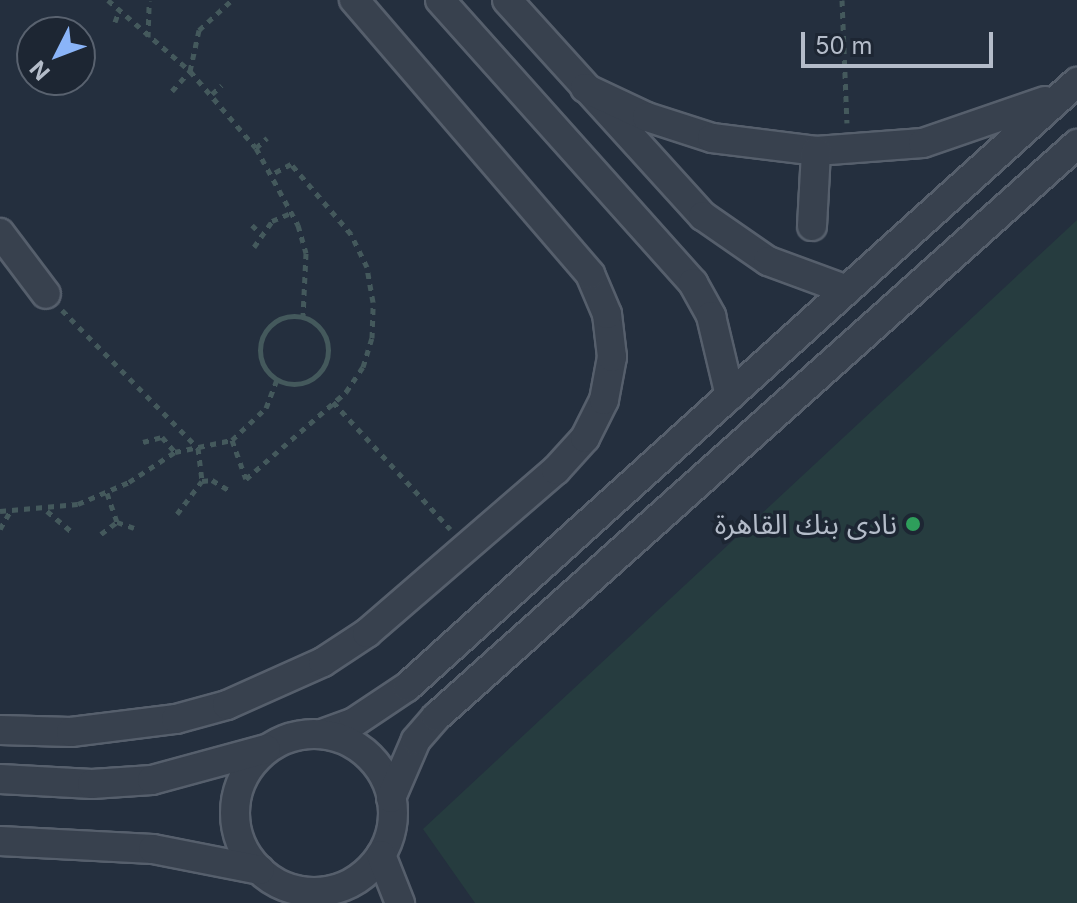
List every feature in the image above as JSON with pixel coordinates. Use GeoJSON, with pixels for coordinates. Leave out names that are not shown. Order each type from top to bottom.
{"type":"FeatureCollection","features":[{"type":"Feature","properties":{"kind":"street"},"geometry":{"type":"LineString","coordinates":[[0,730],[124,728],[227,705],[276,686],[367,633],[467,547],[585,438],[604,400],[609,371],[607,314],[590,274],[563,236],[354,0]]}},
{"type":"Feature","properties":{"kind":"street"},"geometry":{"type":"LineString","coordinates":[[440,0],[693,283],[711,316],[730,396]]}},
{"type":"Feature","properties":{"kind":"street"},"geometry":{"type":"LineString","coordinates":[[507,0],[585,88],[724,233],[768,261],[847,290]]}},
{"type":"Feature","properties":{"kind":"street"},"geometry":{"type":"LineString","coordinates":[[585,88],[647,117],[712,138],[848,152],[923,143],[995,123],[1071,88]]}},
{"type":"Feature","properties":{"kind":"street"},"geometry":{"type":"LineString","coordinates":[[322,734],[362,718],[407,687],[1071,88]]}},
{"type":"Feature","properties":{"kind":"street"},"geometry":{"type":"LineString","coordinates":[[391,798],[416,740],[436,717],[1077,144]]}},
{"type":"Feature","properties":{"kind":"street"},"geometry":{"type":"LineString","coordinates":[[812,226],[816,151]]}},
{"type":"Feature","properties":{"kind":"street"},"geometry":{"type":"LineString","coordinates":[[0,233],[46,294]]}},
{"type":"Feature","properties":{"kind":"street"},"geometry":{"type":"LineString","coordinates":[[0,779],[92,784],[152,780],[267,749],[303,734],[322,734],[360,748],[380,771],[391,798],[393,818],[381,855],[352,882],[334,889],[304,890],[276,885],[153,849],[0,841]]}},
{"type":"Feature","properties":{"kind":"street"},"geometry":{"type":"LineString","coordinates":[[267,749],[242,779],[235,808],[239,837],[276,885]]}},
{"type":"Feature","properties":{"kind":"street"},"geometry":{"type":"LineString","coordinates":[[381,855],[400,903]]}},
{"type":"Feature","properties":{"kind":"path"},"geometry":{"type":"LineString","coordinates":[[108,0],[212,94],[256,148],[272,174],[306,253],[303,317]]}},
{"type":"Feature","properties":{"kind":"path"},"geometry":{"type":"LineString","coordinates":[[172,91],[190,71],[199,30],[232,0]]}},
{"type":"Feature","properties":{"kind":"path"},"geometry":{"type":"LineString","coordinates":[[842,0],[848,152]]}},
{"type":"Feature","properties":{"kind":"path"},"geometry":{"type":"LineString","coordinates":[[148,38],[149,1]]}},
{"type":"Feature","properties":{"kind":"path"},"geometry":{"type":"LineString","coordinates":[[115,22],[119,11]]}},
{"type":"Feature","properties":{"kind":"path"},"geometry":{"type":"LineString","coordinates":[[212,94],[222,85]]}},
{"type":"Feature","properties":{"kind":"path"},"geometry":{"type":"LineString","coordinates":[[256,148],[267,138]]}},
{"type":"Feature","properties":{"kind":"path"},"geometry":{"type":"LineString","coordinates":[[232,440],[246,479],[333,402],[363,367],[372,338],[373,302],[367,267],[351,234],[291,164],[272,174]]}},
{"type":"Feature","properties":{"kind":"path"},"geometry":{"type":"LineString","coordinates":[[254,247],[277,216],[291,213]]}},
{"type":"Feature","properties":{"kind":"path"},"geometry":{"type":"LineString","coordinates":[[252,225],[262,235]]}},
{"type":"Feature","properties":{"kind":"path"},"geometry":{"type":"LineString","coordinates":[[46,294],[198,448],[202,481],[177,514]]}},
{"type":"Feature","properties":{"kind":"path"},"geometry":{"type":"LineString","coordinates":[[303,317],[322,330],[325,363],[310,380],[277,379],[263,363],[260,342],[281,318],[303,317]]}},
{"type":"Feature","properties":{"kind":"path"},"geometry":{"type":"LineString","coordinates":[[0,511],[47,510],[107,493],[175,452],[232,440],[266,408],[277,379]]}},
{"type":"Feature","properties":{"kind":"path"},"geometry":{"type":"LineString","coordinates":[[333,402],[467,547]]}},
{"type":"Feature","properties":{"kind":"path"},"geometry":{"type":"LineString","coordinates":[[143,442],[162,437],[175,452]]}},
{"type":"Feature","properties":{"kind":"path"},"geometry":{"type":"LineString","coordinates":[[202,481],[212,480],[230,491]]}},
{"type":"Feature","properties":{"kind":"path"},"geometry":{"type":"LineString","coordinates":[[107,493],[117,522]]}},
{"type":"Feature","properties":{"kind":"path"},"geometry":{"type":"LineString","coordinates":[[47,510],[72,532]]}},
{"type":"Feature","properties":{"kind":"path"},"geometry":{"type":"LineString","coordinates":[[0,529],[11,511]]}},
{"type":"Feature","properties":{"kind":"path"},"geometry":{"type":"LineString","coordinates":[[117,522],[134,528]]}},
{"type":"Feature","properties":{"kind":"path"},"geometry":{"type":"LineString","coordinates":[[101,534],[117,522]]}},
{"type":"Feature","properties":{"kind":"green space","name":"نادى بنك القاهرة"},"geometry":{"type":"Polygon","coordinates":[[[1077,220],[1077,903],[475,903],[423,829],[1077,220]]]}},
{"type":"Feature","properties":{"kind":"place","name":"نادى بنك القاهرة"},"geometry":{"type":"Point","coordinates":[913,524]}}]}
